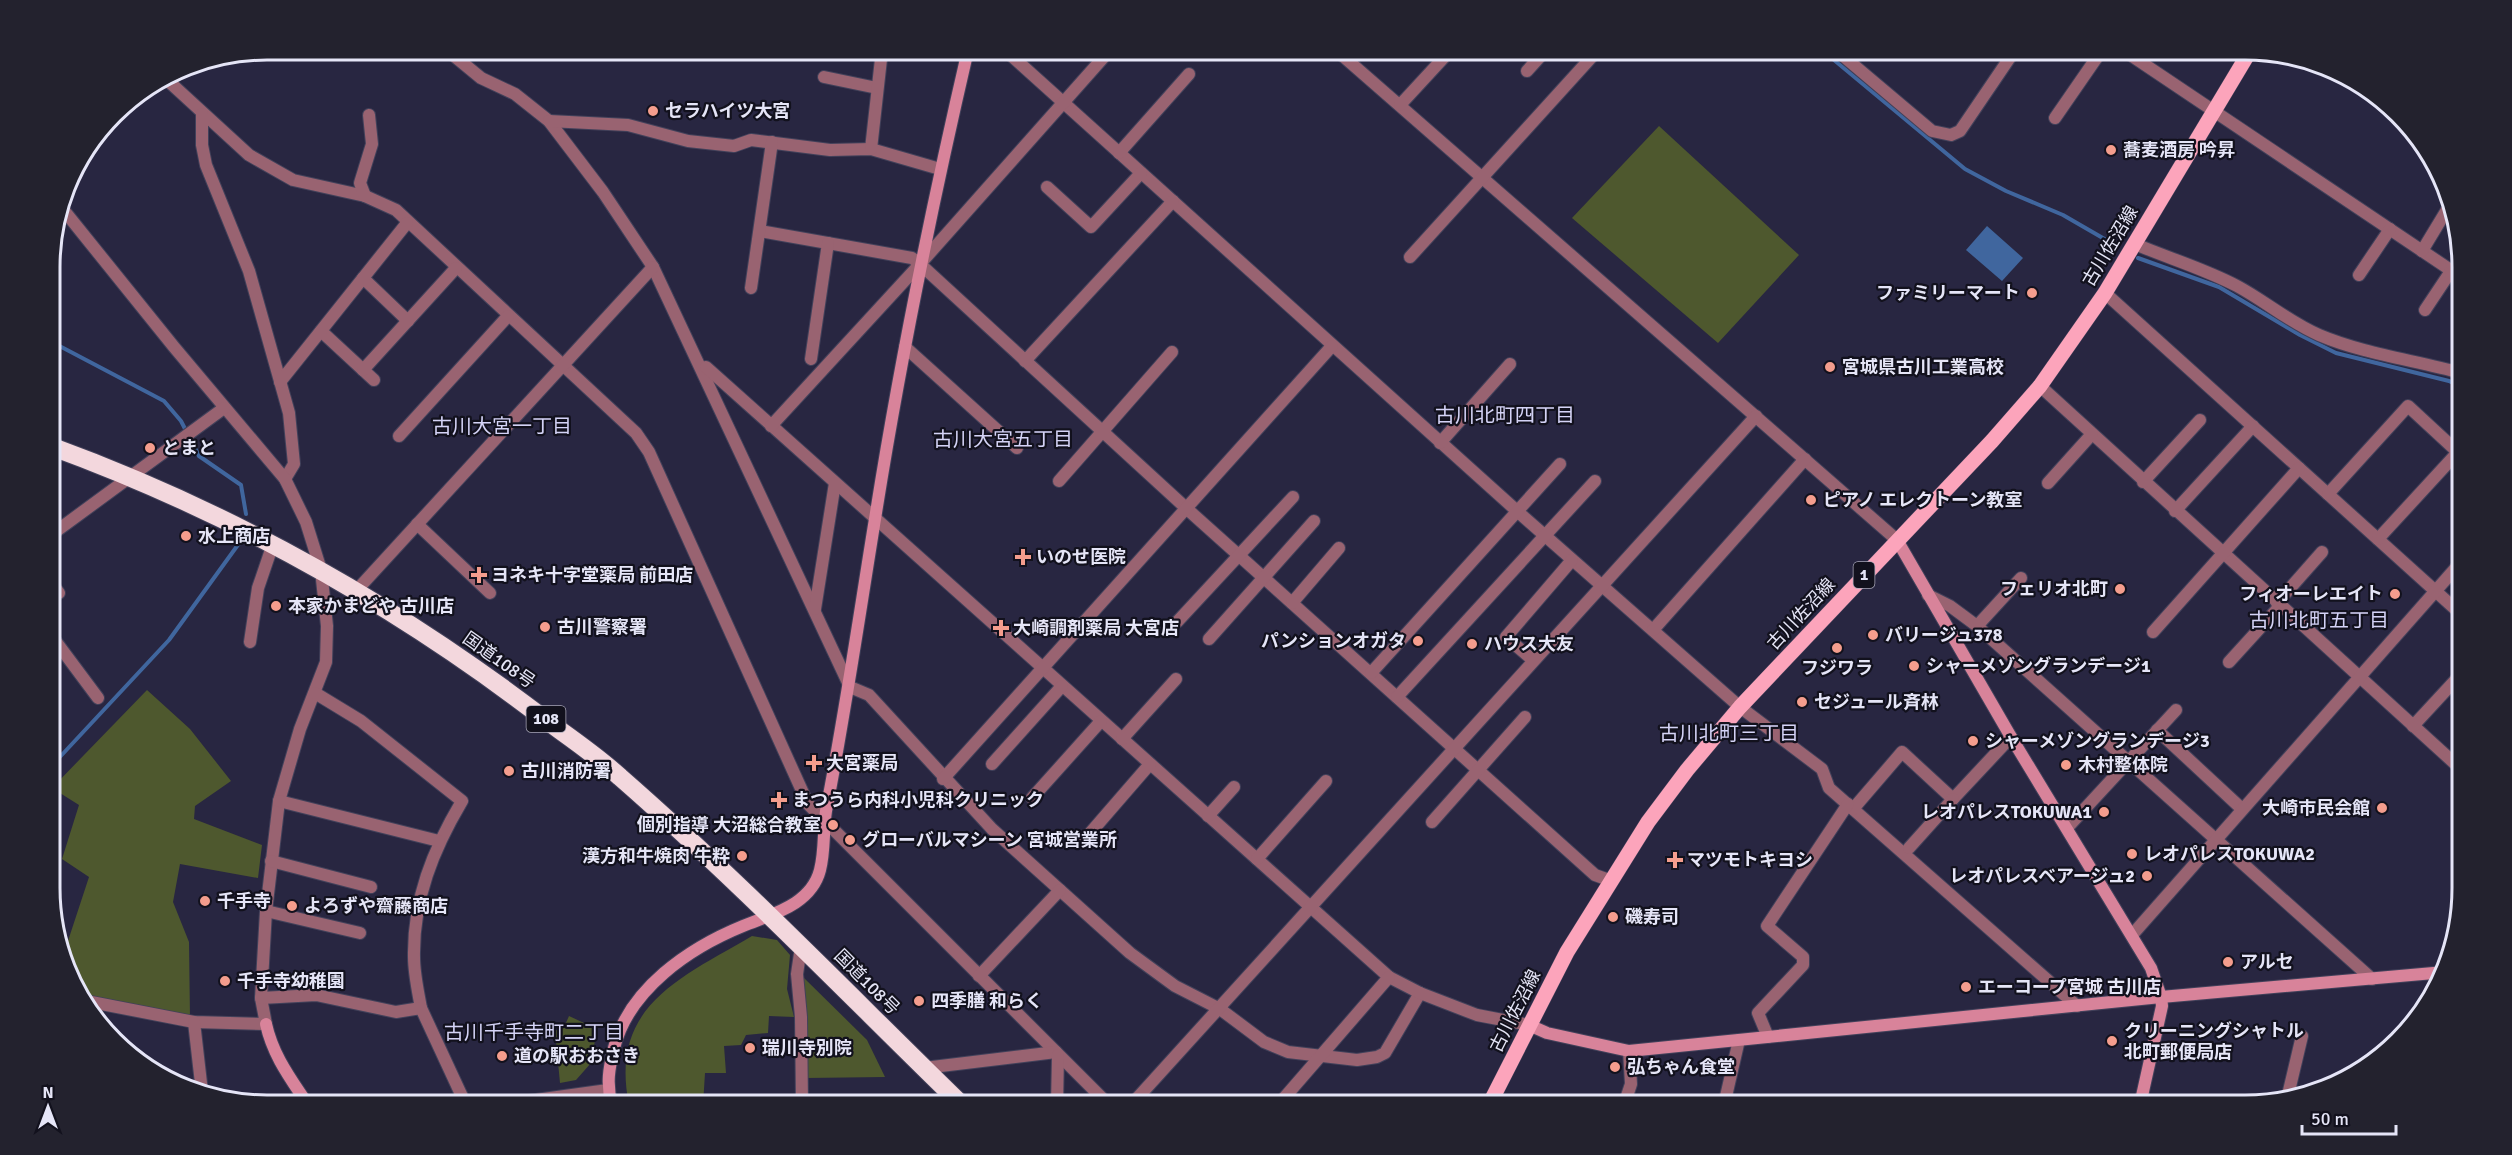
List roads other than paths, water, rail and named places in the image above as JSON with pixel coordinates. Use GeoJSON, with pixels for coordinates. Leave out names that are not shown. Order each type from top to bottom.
{"type":"FeatureCollection","features":[{"type":"Feature","properties":{"kind":"highway","name":"国道108号"},"geometry":{"type":"LineString","coordinates":[[60,450],[130,475],[273,544],[356,591],[498,683],[619,775],[771,917],[952,1095]]}},
{"type":"Feature","properties":{"kind":"main road","name":"古川佐沼線"},"geometry":{"type":"LineString","coordinates":[[1494,1095],[1567,952],[1609,880],[1687,770],[1740,707],[1992,441],[2040,386],[2105,294],[2245,60]]}},
{"type":"Feature","properties":{"kind":"street"},"geometry":{"type":"LineString","coordinates":[[459,60],[481,78],[515,94],[549,120],[603,192],[653,267],[701,363],[850,687],[869,695],[992,829],[1130,953],[1175,986],[1220,1010],[1264,1042],[1288,1052],[1319,1058],[1357,1060],[1377,1057],[1385,1053],[1420,993]]}},
{"type":"Feature","properties":{"kind":"street"},"geometry":{"type":"LineString","coordinates":[[871,149],[881,60]]}},
{"type":"Feature","properties":{"kind":"street"},"geometry":{"type":"LineString","coordinates":[[609,1095],[608,1075],[617,1036],[637,999],[654,981],[681,961],[743,926],[771,917],[812,888],[820,870],[824,823],[850,687],[875,519],[905,347],[940,169],[966,60]]}},
{"type":"Feature","properties":{"kind":"street"},"geometry":{"type":"LineString","coordinates":[[1016,60],[1572,560],[1740,707],[1822,769],[1830,788],[2077,1006]]}},
{"type":"Feature","properties":{"kind":"street"},"geometry":{"type":"LineString","coordinates":[[771,426],[920,264],[1101,60]]}},
{"type":"Feature","properties":{"kind":"street"},"geometry":{"type":"LineString","coordinates":[[1348,60],[1898,540],[1928,596],[2011,737],[2151,968],[2161,997],[2159,1024],[2142,1095]]}},
{"type":"Feature","properties":{"kind":"street"},"geometry":{"type":"LineString","coordinates":[[1400,105],[1442,60]]}},
{"type":"Feature","properties":{"kind":"street"},"geometry":{"type":"LineString","coordinates":[[1527,71],[1537,60]]}},
{"type":"Feature","properties":{"kind":"street"},"geometry":{"type":"LineString","coordinates":[[1410,257],[1589,60]]}},
{"type":"Feature","properties":{"kind":"street"},"geometry":{"type":"LineString","coordinates":[[1848,60],[1932,131],[1951,135],[1960,131],[2009,60]]}},
{"type":"Feature","properties":{"kind":"street"},"geometry":{"type":"LineString","coordinates":[[2055,118],[2095,60]]}},
{"type":"Feature","properties":{"kind":"street"},"geometry":{"type":"LineString","coordinates":[[2139,60],[2452,271]]}},
{"type":"Feature","properties":{"kind":"street"},"geometry":{"type":"LineString","coordinates":[[1119,153],[1190,74]]}},
{"type":"Feature","properties":{"kind":"street"},"geometry":{"type":"LineString","coordinates":[[824,77],[877,88]]}},
{"type":"Feature","properties":{"kind":"street"},"geometry":{"type":"LineString","coordinates":[[171,84],[249,155],[293,180],[364,196],[396,210],[407,223],[636,433],[649,452],[808,804],[824,823],[1099,1095]]}},
{"type":"Feature","properties":{"kind":"street"},"geometry":{"type":"LineString","coordinates":[[202,114],[202,145],[206,165],[249,271],[290,413],[294,464],[285,479]]}},
{"type":"Feature","properties":{"kind":"street"},"geometry":{"type":"LineString","coordinates":[[549,120],[628,125],[688,141],[734,146],[751,140],[830,150],[871,149],[940,169]]}},
{"type":"Feature","properties":{"kind":"street"},"geometry":{"type":"LineString","coordinates":[[364,196],[360,183],[372,144],[374,122]]}},
{"type":"Feature","properties":{"kind":"street"},"geometry":{"type":"LineString","coordinates":[[751,288],[772,142]]}},
{"type":"Feature","properties":{"kind":"street"},"geometry":{"type":"LineString","coordinates":[[1047,187],[1091,227],[1141,172]]}},
{"type":"Feature","properties":{"kind":"street"},"geometry":{"type":"LineString","coordinates":[[1025,361],[1173,201]]}},
{"type":"Feature","properties":{"kind":"street"},"geometry":{"type":"LineString","coordinates":[[2422,251],[2445,213]]}},
{"type":"Feature","properties":{"kind":"street"},"geometry":{"type":"LineString","coordinates":[[67,214],[224,408],[285,479],[306,522],[321,570],[327,626],[326,662],[300,729],[279,801],[266,911],[261,998],[271,1045],[301,1095]]}},
{"type":"Feature","properties":{"kind":"street"},"geometry":{"type":"LineString","coordinates":[[280,382],[407,223]]}},
{"type":"Feature","properties":{"kind":"street"},"geometry":{"type":"LineString","coordinates":[[2359,275],[2390,229]]}},
{"type":"Feature","properties":{"kind":"street"},"geometry":{"type":"LineString","coordinates":[[760,231],[912,258],[920,264],[1186,508],[1596,875],[1609,880]]}},
{"type":"Feature","properties":{"kind":"street"},"geometry":{"type":"LineString","coordinates":[[811,359],[828,243]]}},
{"type":"Feature","properties":{"kind":"street"},"geometry":{"type":"LineString","coordinates":[[2135,244],[2234,284],[2282,317],[2321,336],[2407,361],[2452,371]]}},
{"type":"Feature","properties":{"kind":"street"},"geometry":{"type":"LineString","coordinates":[[356,591],[653,267]]}},
{"type":"Feature","properties":{"kind":"street"},"geometry":{"type":"LineString","coordinates":[[363,370],[456,268]]}},
{"type":"Feature","properties":{"kind":"street"},"geometry":{"type":"LineString","coordinates":[[363,278],[408,321]]}},
{"type":"Feature","properties":{"kind":"street"},"geometry":{"type":"LineString","coordinates":[[2425,310],[2452,279]]}},
{"type":"Feature","properties":{"kind":"street"},"geometry":{"type":"LineString","coordinates":[[2105,294],[2452,606]]}},
{"type":"Feature","properties":{"kind":"street"},"geometry":{"type":"LineString","coordinates":[[399,436],[508,316]]}},
{"type":"Feature","properties":{"kind":"street"},"geometry":{"type":"LineString","coordinates":[[321,331],[374,380]]}},
{"type":"Feature","properties":{"kind":"street"},"geometry":{"type":"LineString","coordinates":[[943,778],[1332,346]]}},
{"type":"Feature","properties":{"kind":"street"},"geometry":{"type":"LineString","coordinates":[[905,347],[1017,448]]}},
{"type":"Feature","properties":{"kind":"street"},"geometry":{"type":"LineString","coordinates":[[1059,481],[1172,352]]}},
{"type":"Feature","properties":{"kind":"street"},"geometry":{"type":"LineString","coordinates":[[701,363],[1389,977],[1420,993],[1477,1014],[1529,1025],[1547,1033],[1629,1051],[2161,997],[2434,973]]}},
{"type":"Feature","properties":{"kind":"street"},"geometry":{"type":"LineString","coordinates":[[1440,443],[1510,364]]}},
{"type":"Feature","properties":{"kind":"street"},"geometry":{"type":"LineString","coordinates":[[2040,386],[2452,761]]}},
{"type":"Feature","properties":{"kind":"street"},"geometry":{"type":"LineString","coordinates":[[2328,494],[2408,406],[2452,446]]}},
{"type":"Feature","properties":{"kind":"street"},"geometry":{"type":"LineString","coordinates":[[60,528],[224,408]]}},
{"type":"Feature","properties":{"kind":"street"},"geometry":{"type":"LineString","coordinates":[[1140,1095],[1220,1010],[1453,747],[1756,416]]}},
{"type":"Feature","properties":{"kind":"street"},"geometry":{"type":"LineString","coordinates":[[2143,482],[2200,420]]}},
{"type":"Feature","properties":{"kind":"street"},"geometry":{"type":"LineString","coordinates":[[2175,511],[2253,426]]}},
{"type":"Feature","properties":{"kind":"street"},"geometry":{"type":"LineString","coordinates":[[2048,483],[2092,434]]}},
{"type":"Feature","properties":{"kind":"street"},"geometry":{"type":"LineString","coordinates":[[1653,630],[1805,459]]}},
{"type":"Feature","properties":{"kind":"street"},"geometry":{"type":"LineString","coordinates":[[2378,539],[2452,461]]}},
{"type":"Feature","properties":{"kind":"street"},"geometry":{"type":"LineString","coordinates":[[1371,673],[1560,464]]}},
{"type":"Feature","properties":{"kind":"street"},"geometry":{"type":"LineString","coordinates":[[2153,632],[2299,468]]}},
{"type":"Feature","properties":{"kind":"street"},"geometry":{"type":"LineString","coordinates":[[1397,697],[1595,481]]}},
{"type":"Feature","properties":{"kind":"street"},"geometry":{"type":"LineString","coordinates":[[814,610],[835,483]]}},
{"type":"Feature","properties":{"kind":"street"},"geometry":{"type":"LineString","coordinates":[[1177,622],[1237,554],[1293,497]]}},
{"type":"Feature","properties":{"kind":"street"},"geometry":{"type":"LineString","coordinates":[[1209,639],[1314,521]]}},
{"type":"Feature","properties":{"kind":"street"},"geometry":{"type":"LineString","coordinates":[[417,524],[490,593]]}},
{"type":"Feature","properties":{"kind":"street"},"geometry":{"type":"LineString","coordinates":[[250,642],[258,588],[273,544]]}},
{"type":"Feature","properties":{"kind":"street"},"geometry":{"type":"LineString","coordinates":[[1292,603],[1339,548]]}},
{"type":"Feature","properties":{"kind":"street"},"geometry":{"type":"LineString","coordinates":[[2229,662],[2322,552]]}},
{"type":"Feature","properties":{"kind":"street"},"geometry":{"type":"LineString","coordinates":[[1533,660],[1506,636],[1572,560]]}},
{"type":"Feature","properties":{"kind":"street"},"geometry":{"type":"LineString","coordinates":[[2132,935],[2452,572]]}},
{"type":"Feature","properties":{"kind":"street"},"geometry":{"type":"LineString","coordinates":[[1977,626],[2020,578]]}},
{"type":"Feature","properties":{"kind":"street"},"geometry":{"type":"LineString","coordinates":[[1928,596],[1950,606],[1977,626],[2372,979]]}},
{"type":"Feature","properties":{"kind":"street"},"geometry":{"type":"LineString","coordinates":[[60,647],[98,698]]}},
{"type":"Feature","properties":{"kind":"street"},"geometry":{"type":"LineString","coordinates":[[1122,739],[1176,679]]}},
{"type":"Feature","properties":{"kind":"street"},"geometry":{"type":"LineString","coordinates":[[2414,726],[2452,684]]}},
{"type":"Feature","properties":{"kind":"street"},"geometry":{"type":"LineString","coordinates":[[992,764],[1062,686]]}},
{"type":"Feature","properties":{"kind":"street"},"geometry":{"type":"LineString","coordinates":[[315,693],[361,721],[462,801],[439,841],[418,902],[414,958],[421,1008],[460,1095]]}},
{"type":"Feature","properties":{"kind":"street"},"geometry":{"type":"LineString","coordinates":[[2067,828],[2176,710]]}},
{"type":"Feature","properties":{"kind":"street"},"geometry":{"type":"LineString","coordinates":[[1432,822],[1525,717]]}},
{"type":"Feature","properties":{"kind":"street"},"geometry":{"type":"LineString","coordinates":[[1032,798],[1101,721]]}},
{"type":"Feature","properties":{"kind":"street"},"geometry":{"type":"LineString","coordinates":[[2157,730],[2242,809]]}},
{"type":"Feature","properties":{"kind":"street"},"geometry":{"type":"LineString","coordinates":[[1909,849],[2011,737]]}},
{"type":"Feature","properties":{"kind":"street"},"geometry":{"type":"LineString","coordinates":[[1768,1037],[1758,1013],[1803,965],[1803,957],[1767,926],[1850,806],[1902,752],[1953,799]]}},
{"type":"Feature","properties":{"kind":"street"},"geometry":{"type":"LineString","coordinates":[[1085,839],[1150,764]]}},
{"type":"Feature","properties":{"kind":"street"},"geometry":{"type":"LineString","coordinates":[[1257,860],[1326,782]]}},
{"type":"Feature","properties":{"kind":"street"},"geometry":{"type":"LineString","coordinates":[[1208,816],[1234,787]]}},
{"type":"Feature","properties":{"kind":"street"},"geometry":{"type":"LineString","coordinates":[[279,801],[439,841]]}},
{"type":"Feature","properties":{"kind":"street"},"geometry":{"type":"LineString","coordinates":[[271,861],[371,887]]}},
{"type":"Feature","properties":{"kind":"street"},"geometry":{"type":"LineString","coordinates":[[979,976],[1060,890]]}},
{"type":"Feature","properties":{"kind":"street"},"geometry":{"type":"LineString","coordinates":[[266,911],[360,933]]}},
{"type":"Feature","properties":{"kind":"street"},"geometry":{"type":"LineString","coordinates":[[801,947],[797,974],[801,1017],[802,1095]]}},
{"type":"Feature","properties":{"kind":"street"},"geometry":{"type":"LineString","coordinates":[[1287,1095],[1389,977]]}},
{"type":"Feature","properties":{"kind":"street"},"geometry":{"type":"LineString","coordinates":[[261,998],[316,995],[396,1012],[421,1008]]}},
{"type":"Feature","properties":{"kind":"street"},"geometry":{"type":"LineString","coordinates":[[95,1003],[194,1022],[266,1024]]}},
{"type":"Feature","properties":{"kind":"street"},"geometry":{"type":"LineString","coordinates":[[194,1022],[201,1084]]}},
{"type":"Feature","properties":{"kind":"street"},"geometry":{"type":"LineString","coordinates":[[2289,1090],[2302,1036]]}},
{"type":"Feature","properties":{"kind":"street"},"geometry":{"type":"LineString","coordinates":[[1726,1095],[1739,1040]]}},
{"type":"Feature","properties":{"kind":"street"},"geometry":{"type":"LineString","coordinates":[[1627,1095],[1631,1084],[1629,1051]]}},
{"type":"Feature","properties":{"kind":"street"},"geometry":{"type":"LineString","coordinates":[[924,1068],[1057,1054]]}},
{"type":"Feature","properties":{"kind":"street"},"geometry":{"type":"LineString","coordinates":[[1057,1054],[1057,1095]]}},
{"type":"Feature","properties":{"kind":"street"},"geometry":{"type":"LineString","coordinates":[[588,1095],[608,1090]]}},
{"type":"Feature","properties":{"kind":"water"},"geometry":{"type":"Polygon","coordinates":[[[1987,226],[2023,258],[2002,281],[1966,250],[1987,226]]]}},
{"type":"Feature","properties":{"kind":"waterway"},"geometry":{"type":"LineString","coordinates":[[1834,60],[1965,169],[2006,191],[2063,215],[2108,241]]}},
{"type":"Feature","properties":{"kind":"waterway"},"geometry":{"type":"LineString","coordinates":[[2138,258],[2219,287],[2300,335],[2336,353],[2452,382]]}},
{"type":"Feature","properties":{"kind":"waterway"},"geometry":{"type":"LineString","coordinates":[[60,346],[164,401],[181,421],[199,456],[241,485],[246,514]]}},
{"type":"Feature","properties":{"kind":"waterway"},"geometry":{"type":"LineString","coordinates":[[60,757],[169,640],[240,542]]}},
{"type":"Feature","properties":{"kind":"place","name":"セラハイツ大宮"},"geometry":{"type":"Point","coordinates":[653,111]}},
{"type":"Feature","properties":{"kind":"place","name":"蕎麦酒房 吟昇"},"geometry":{"type":"Point","coordinates":[2111,150]}},
{"type":"Feature","properties":{"kind":"place","name":"ファミリーマート"},"geometry":{"type":"Point","coordinates":[2032,293]}},
{"type":"Feature","properties":{"kind":"place","name":"宮城県古川工業高校"},"geometry":{"type":"Point","coordinates":[1830,367]}},
{"type":"Feature","properties":{"kind":"place","name":"とまと"},"geometry":{"type":"Point","coordinates":[150,448]}},
{"type":"Feature","properties":{"kind":"place","name":"ピアノ エレクトーン教室"},"geometry":{"type":"Point","coordinates":[1811,500]}},
{"type":"Feature","properties":{"kind":"place","name":"水上商店"},"geometry":{"type":"Point","coordinates":[186,536]}},
{"type":"Feature","properties":{"kind":"place","name":"いのせ医院"},"geometry":{"type":"Point","coordinates":[1023,557]}},
{"type":"Feature","properties":{"kind":"place","name":"ヨネキ十字堂薬局 前田店"},"geometry":{"type":"Point","coordinates":[479,575]}},
{"type":"Feature","properties":{"kind":"place","name":"フェリオ北町"},"geometry":{"type":"Point","coordinates":[2120,589]}},
{"type":"Feature","properties":{"kind":"place","name":"フィオーレエイト"},"geometry":{"type":"Point","coordinates":[2395,594]}},
{"type":"Feature","properties":{"kind":"place","name":"本家かまどや 古川店"},"geometry":{"type":"Point","coordinates":[276,606]}},
{"type":"Feature","properties":{"kind":"place","name":"古川警察署"},"geometry":{"type":"Point","coordinates":[545,627]}},
{"type":"Feature","properties":{"kind":"place","name":"大崎調剤薬局 大宮店"},"geometry":{"type":"Point","coordinates":[1001,628]}},
{"type":"Feature","properties":{"kind":"place","name":"バリージュ378"},"geometry":{"type":"Point","coordinates":[1873,635]}},
{"type":"Feature","properties":{"kind":"place","name":"パンションオガタ"},"geometry":{"type":"Point","coordinates":[1418,641]}},
{"type":"Feature","properties":{"kind":"place","name":"ハウス大友"},"geometry":{"type":"Point","coordinates":[1472,644]}},
{"type":"Feature","properties":{"kind":"place","name":"フジワラ"},"geometry":{"type":"Point","coordinates":[1837,648]}},
{"type":"Feature","properties":{"kind":"place","name":"シャーメゾングランデージ1"},"geometry":{"type":"Point","coordinates":[1914,666]}},
{"type":"Feature","properties":{"kind":"place","name":"セジュール斉林"},"geometry":{"type":"Point","coordinates":[1802,702]}},
{"type":"Feature","properties":{"kind":"place","name":"シャーメゾングランデージ3"},"geometry":{"type":"Point","coordinates":[1973,741]}},
{"type":"Feature","properties":{"kind":"place","name":"大宮薬局"},"geometry":{"type":"Point","coordinates":[814,763]}},
{"type":"Feature","properties":{"kind":"place","name":"木村整体院"},"geometry":{"type":"Point","coordinates":[2066,765]}},
{"type":"Feature","properties":{"kind":"place","name":"古川消防署"},"geometry":{"type":"Point","coordinates":[509,771]}},
{"type":"Feature","properties":{"kind":"place","name":"まつうら内科小児科クリニック"},"geometry":{"type":"Point","coordinates":[779,800]}},
{"type":"Feature","properties":{"kind":"place","name":"大崎市民会館"},"geometry":{"type":"Point","coordinates":[2382,808]}},
{"type":"Feature","properties":{"kind":"place","name":"レオパレスTOKUWA1"},"geometry":{"type":"Point","coordinates":[2104,812]}},
{"type":"Feature","properties":{"kind":"place","name":"個別指導 大沼総合教室"},"geometry":{"type":"Point","coordinates":[833,825]}},
{"type":"Feature","properties":{"kind":"place","name":"グローバルマシーン 宮城営業所"},"geometry":{"type":"Point","coordinates":[850,840]}},
{"type":"Feature","properties":{"kind":"place","name":"レオパレスTOKUWA2"},"geometry":{"type":"Point","coordinates":[2132,854]}},
{"type":"Feature","properties":{"kind":"place","name":"漢方和牛焼肉 牛粋"},"geometry":{"type":"Point","coordinates":[742,856]}},
{"type":"Feature","properties":{"kind":"place","name":"マツモトキヨシ"},"geometry":{"type":"Point","coordinates":[1675,860]}},
{"type":"Feature","properties":{"kind":"place","name":"レオパレスベアージュ2"},"geometry":{"type":"Point","coordinates":[2147,876]}},
{"type":"Feature","properties":{"kind":"place","name":"千手寺"},"geometry":{"type":"Point","coordinates":[205,901]}},
{"type":"Feature","properties":{"kind":"place","name":"よろずや齋藤商店"},"geometry":{"type":"Point","coordinates":[292,906]}},
{"type":"Feature","properties":{"kind":"place","name":"磯寿司"},"geometry":{"type":"Point","coordinates":[1613,917]}},
{"type":"Feature","properties":{"kind":"place","name":"アルセ"},"geometry":{"type":"Point","coordinates":[2228,962]}},
{"type":"Feature","properties":{"kind":"place","name":"千手寺幼稚園"},"geometry":{"type":"Point","coordinates":[225,981]}},
{"type":"Feature","properties":{"kind":"place","name":"エーコープ宮城 古川店"},"geometry":{"type":"Point","coordinates":[1966,987]}},
{"type":"Feature","properties":{"kind":"place","name":"四季膳 和らく"},"geometry":{"type":"Point","coordinates":[919,1001]}},
{"type":"Feature","properties":{"kind":"place","name":"クリーニングシャトル 北町郵便局店"},"geometry":{"type":"Point","coordinates":[2112,1041]}},
{"type":"Feature","properties":{"kind":"place","name":"瑞川寺別院"},"geometry":{"type":"Point","coordinates":[750,1048]}},
{"type":"Feature","properties":{"kind":"place","name":"道の駅おおさき"},"geometry":{"type":"Point","coordinates":[502,1056]}},
{"type":"Feature","properties":{"kind":"place","name":"弘ちゃん食堂"},"geometry":{"type":"Point","coordinates":[1615,1067]}},
{"type":"Feature","properties":{"kind":"district","name":"古川北町四丁目"},"geometry":{"type":"Point","coordinates":[1505,415]}},
{"type":"Feature","properties":{"kind":"district","name":"古川大宮一丁目"},"geometry":{"type":"Point","coordinates":[502,426]}},
{"type":"Feature","properties":{"kind":"district","name":"古川大宮五丁目"},"geometry":{"type":"Point","coordinates":[1003,439]}},
{"type":"Feature","properties":{"kind":"district","name":"古川北町五丁目"},"geometry":{"type":"Point","coordinates":[2319,620]}},
{"type":"Feature","properties":{"kind":"district","name":"古川北町三丁目"},"geometry":{"type":"Point","coordinates":[1729,733]}},
{"type":"Feature","properties":{"kind":"district","name":"古川千手寺町二丁目"},"geometry":{"type":"Point","coordinates":[534,1032]}}]}
